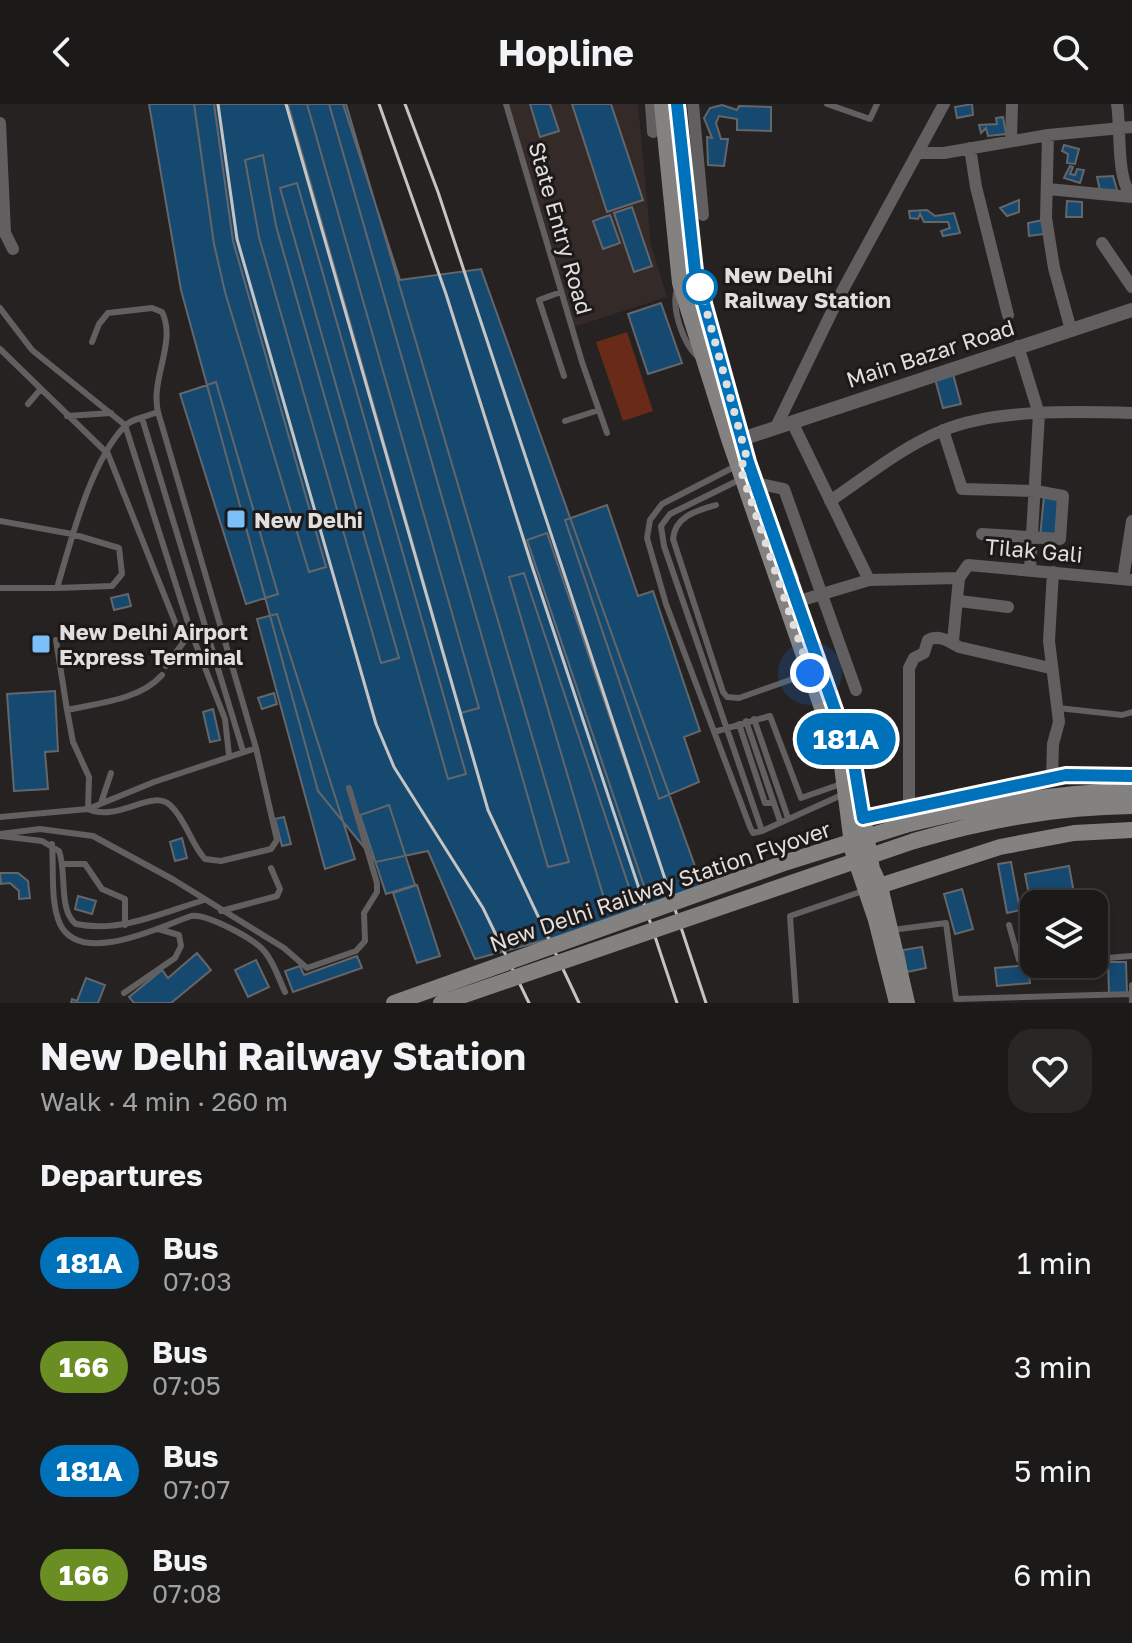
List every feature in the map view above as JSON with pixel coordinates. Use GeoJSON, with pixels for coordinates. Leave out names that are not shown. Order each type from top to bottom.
{"type":"FeatureCollection","features":[{"type":"Feature","properties":{"kind":"main road"},"geometry":{"type":"LineString","coordinates":[[662,104],[680,283],[703,358],[736,440],[850,788],[856,820],[872,869],[873,888],[897,1003]]}},
{"type":"Feature","properties":{"kind":"main road"},"geometry":{"type":"LineString","coordinates":[[677,104],[695,271],[720,359],[736,440]]}},
{"type":"Feature","properties":{"kind":"main road"},"geometry":{"type":"LineString","coordinates":[[746,472],[799,601],[854,764],[850,788]]}},
{"type":"Feature","properties":{"kind":"main road"},"geometry":{"type":"LineString","coordinates":[[856,820],[1052,778],[1132,776]]}},
{"type":"Feature","properties":{"kind":"main road","name":"New Delhi Railway Station Flyover"},"geometry":{"type":"LineString","coordinates":[[394,1003],[787,862],[905,825],[1026,798],[1076,792],[1132,791]]}},
{"type":"Feature","properties":{"kind":"main road","name":"New Delhi Railway Station Flyover"},"geometry":{"type":"LineString","coordinates":[[441,1003],[914,841],[1030,813],[1074,807],[1132,806]]}},
{"type":"Feature","properties":{"kind":"main road"},"geometry":{"type":"LineString","coordinates":[[873,888],[1000,847],[1074,833],[1132,830]]}},
{"type":"Feature","properties":{"kind":"main road"},"geometry":{"type":"LineString","coordinates":[[873,888],[891,930],[907,1003]]}},
{"type":"Feature","properties":{"kind":"street"},"geometry":{"type":"LineString","coordinates":[[651,104],[653,132]]}},
{"type":"Feature","properties":{"kind":"street"},"geometry":{"type":"LineString","coordinates":[[693,104],[703,215]]}},
{"type":"Feature","properties":{"kind":"street"},"geometry":{"type":"LineString","coordinates":[[776,427],[840,295],[944,104]]}},
{"type":"Feature","properties":{"kind":"street"},"geometry":{"type":"LineString","coordinates":[[1011,139],[1012,104]]}},
{"type":"Feature","properties":{"kind":"street"},"geometry":{"type":"LineString","coordinates":[[1117,104],[1126,128],[1121,169],[1124,183],[1132,196]]}},
{"type":"Feature","properties":{"kind":"street"},"geometry":{"type":"LineString","coordinates":[[0,123],[5,233],[13,249]]}},
{"type":"Feature","properties":{"kind":"street"},"geometry":{"type":"LineString","coordinates":[[920,153],[970,148],[1011,139],[1126,128]]}},
{"type":"Feature","properties":{"kind":"street"},"geometry":{"type":"LineString","coordinates":[[1048,135],[1046,218],[1054,268],[1071,330]]}},
{"type":"Feature","properties":{"kind":"street"},"geometry":{"type":"LineString","coordinates":[[970,148],[981,210],[1008,315]]}},
{"type":"Feature","properties":{"kind":"street"},"geometry":{"type":"LineString","coordinates":[[1048,189],[1132,196]]}},
{"type":"Feature","properties":{"kind":"street"},"geometry":{"type":"LineString","coordinates":[[1102,243],[1132,287]]}},
{"type":"Feature","properties":{"kind":"street","name":"Main Bazar Road"},"geometry":{"type":"LineString","coordinates":[[736,440],[1132,310]]}},
{"type":"Feature","properties":{"kind":"street"},"geometry":{"type":"LineString","coordinates":[[1018,346],[1039,414],[1030,569]]}},
{"type":"Feature","properties":{"kind":"street"},"geometry":{"type":"LineString","coordinates":[[830,501],[943,430],[964,423],[1039,414],[1132,413]]}},
{"type":"Feature","properties":{"kind":"street"},"geometry":{"type":"LineString","coordinates":[[792,422],[869,580]]}},
{"type":"Feature","properties":{"kind":"street"},"geometry":{"type":"LineString","coordinates":[[943,430],[962,489],[1036,491],[1063,496],[1062,536],[1056,541],[982,534]]}},
{"type":"Feature","properties":{"kind":"street"},"geometry":{"type":"LineString","coordinates":[[746,472],[784,489],[856,690]]}},
{"type":"Feature","properties":{"kind":"street"},"geometry":{"type":"LineString","coordinates":[[1128,580],[1132,521]]}},
{"type":"Feature","properties":{"kind":"street","name":"Tilak Gali"},"geometry":{"type":"LineString","coordinates":[[799,601],[869,580],[959,578],[968,565],[1128,580]]}},
{"type":"Feature","properties":{"kind":"street"},"geometry":{"type":"LineString","coordinates":[[1052,778],[1058,708],[1050,668],[1053,572]]}},
{"type":"Feature","properties":{"kind":"street"},"geometry":{"type":"LineString","coordinates":[[953,641],[959,578]]}},
{"type":"Feature","properties":{"kind":"street"},"geometry":{"type":"LineString","coordinates":[[959,601],[1008,607]]}},
{"type":"Feature","properties":{"kind":"street"},"geometry":{"type":"LineString","coordinates":[[909,807],[909,668],[914,658],[924,653],[931,638],[953,641],[959,647],[1050,668]]}},
{"type":"Feature","properties":{"kind":"lane","name":"State Entry Road"},"geometry":{"type":"LineString","coordinates":[[506,104],[582,362],[607,433]]}},
{"type":"Feature","properties":{"kind":"lane"},"geometry":{"type":"LineString","coordinates":[[827,104],[870,119],[877,104]]}},
{"type":"Feature","properties":{"kind":"lane"},"geometry":{"type":"LineString","coordinates":[[680,283],[695,271]]}},
{"type":"Feature","properties":{"kind":"lane"},"geometry":{"type":"LineString","coordinates":[[561,292],[539,300],[564,376]]}},
{"type":"Feature","properties":{"kind":"lane"},"geometry":{"type":"LineString","coordinates":[[0,308],[32,350],[125,425],[191,632],[225,719],[229,755]]}},
{"type":"Feature","properties":{"kind":"lane"},"geometry":{"type":"LineString","coordinates":[[88,809],[101,815],[117,814],[151,800],[164,800],[173,807],[205,859],[221,861],[271,849],[277,840],[256,748],[154,397],[167,323],[162,312],[152,308],[120,309],[108,313],[99,324],[92,342]]}},
{"type":"Feature","properties":{"kind":"lane"},"geometry":{"type":"LineString","coordinates":[[0,349],[108,454],[183,642]]}},
{"type":"Feature","properties":{"kind":"lane"},"geometry":{"type":"LineString","coordinates":[[703,358],[720,359]]}},
{"type":"Feature","properties":{"kind":"lane"},"geometry":{"type":"LineString","coordinates":[[28,404],[40,390]]}},
{"type":"Feature","properties":{"kind":"lane"},"geometry":{"type":"LineString","coordinates":[[565,421],[599,410]]}},
{"type":"Feature","properties":{"kind":"lane"},"geometry":{"type":"LineString","coordinates":[[57,588],[72,534],[108,454],[125,425],[158,412]]}},
{"type":"Feature","properties":{"kind":"lane"},"geometry":{"type":"LineString","coordinates":[[67,416],[111,413]]}},
{"type":"Feature","properties":{"kind":"lane"},"geometry":{"type":"LineString","coordinates":[[142,418],[243,751]]}},
{"type":"Feature","properties":{"kind":"lane"},"geometry":{"type":"LineString","coordinates":[[746,472],[707,481],[662,504],[650,520],[647,538],[666,604],[753,833],[850,788]]}},
{"type":"Feature","properties":{"kind":"lane"},"geometry":{"type":"LineString","coordinates":[[746,472],[664,519],[661,535],[724,728],[762,831]]}},
{"type":"Feature","properties":{"kind":"lane"},"geometry":{"type":"LineString","coordinates":[[707,481],[712,493]]}},
{"type":"Feature","properties":{"kind":"lane"},"geometry":{"type":"LineString","coordinates":[[716,505],[680,519],[674,528],[673,539],[723,692],[727,697],[739,698],[810,673]]}},
{"type":"Feature","properties":{"kind":"lane"},"geometry":{"type":"LineString","coordinates":[[0,521],[72,534],[119,548],[122,574],[112,586],[103,589],[0,588]]}},
{"type":"Feature","properties":{"kind":"lane"},"geometry":{"type":"LineString","coordinates":[[166,666],[191,632]]}},
{"type":"Feature","properties":{"kind":"lane"},"geometry":{"type":"LineString","coordinates":[[56,640],[73,742],[89,777],[88,809]]}},
{"type":"Feature","properties":{"kind":"lane"},"geometry":{"type":"LineString","coordinates":[[67,710],[136,692],[162,675]]}},
{"type":"Feature","properties":{"kind":"lane"},"geometry":{"type":"LineString","coordinates":[[1058,708],[1122,715],[1132,712]]}},
{"type":"Feature","properties":{"kind":"lane"},"geometry":{"type":"LineString","coordinates":[[714,732],[766,716],[773,718],[801,798],[850,788]]}},
{"type":"Feature","properties":{"kind":"lane"},"geometry":{"type":"LineString","coordinates":[[754,719],[788,818]]}},
{"type":"Feature","properties":{"kind":"lane"},"geometry":{"type":"LineString","coordinates":[[742,723],[780,821]]}},
{"type":"Feature","properties":{"kind":"lane"},"geometry":{"type":"LineString","coordinates":[[0,817],[88,809],[229,755],[256,748]]}},
{"type":"Feature","properties":{"kind":"lane"},"geometry":{"type":"LineString","coordinates":[[101,803],[111,773]]}},
{"type":"Feature","properties":{"kind":"lane"},"geometry":{"type":"LineString","coordinates":[[0,835],[40,829],[93,836],[284,948],[307,968],[363,947],[364,913],[377,892],[349,788]]}},
{"type":"Feature","properties":{"kind":"lane"},"geometry":{"type":"LineString","coordinates":[[0,835],[52,844],[64,864],[70,920],[90,927],[125,925],[204,900]]}},
{"type":"Feature","properties":{"kind":"lane"},"geometry":{"type":"LineString","coordinates":[[52,844],[58,915],[64,930],[107,945],[191,916],[204,916],[259,945],[270,959],[285,992]]}},
{"type":"Feature","properties":{"kind":"lane"},"geometry":{"type":"LineString","coordinates":[[64,864],[85,864],[102,889],[125,899],[125,925]]}},
{"type":"Feature","properties":{"kind":"lane"},"geometry":{"type":"LineString","coordinates":[[221,911],[277,896],[280,889],[271,868]]}},
{"type":"Feature","properties":{"kind":"lane"},"geometry":{"type":"LineString","coordinates":[[796,1003],[790,916],[873,888]]}},
{"type":"Feature","properties":{"kind":"lane"},"geometry":{"type":"LineString","coordinates":[[891,930],[946,923],[956,1001],[1132,994]]}},
{"type":"Feature","properties":{"kind":"lane"},"geometry":{"type":"LineString","coordinates":[[1009,925],[1020,960]]}},
{"type":"Feature","properties":{"kind":"lane"},"geometry":{"type":"LineString","coordinates":[[124,993],[175,958],[181,946],[179,935],[154,929]]}},
{"type":"Feature","properties":{"kind":"lane"},"geometry":{"type":"LineString","coordinates":[[1108,958],[1132,956]]}},
{"type":"Feature","properties":{"kind":"lane"},"geometry":{"type":"LineString","coordinates":[[1132,985],[1132,1003]]}},
{"type":"Feature","properties":{"kind":"shaded area"},"geometry":{"type":"Polygon","coordinates":[[[505,104],[638,104],[651,244],[667,297],[573,327],[505,104]]]}},
{"type":"Feature","properties":{"kind":"shaded area"},"geometry":{"type":"Polygon","coordinates":[[[627,332],[653,411],[623,421],[596,342],[627,332]]]}},
{"type":"Feature","properties":{"kind":"building"},"geometry":{"type":"Polygon","coordinates":[[[149,104],[343,104],[400,280],[481,269],[706,897],[475,959],[428,851],[376,862],[318,791],[181,290],[149,104]]]}},
{"type":"Feature","properties":{"kind":"building"},"geometry":{"type":"Polygon","coordinates":[[[194,104],[214,104],[233,241],[326,567],[309,572],[225,292],[214,244],[194,104]]]}},
{"type":"Feature","properties":{"kind":"building"},"geometry":{"type":"Polygon","coordinates":[[[288,104],[307,104],[479,708],[461,713],[288,104]]]}},
{"type":"Feature","properties":{"kind":"building"},"geometry":{"type":"Polygon","coordinates":[[[329,104],[346,104],[569,862],[548,867],[329,104]]]}},
{"type":"Feature","properties":{"kind":"building"},"geometry":{"type":"Polygon","coordinates":[[[530,104],[550,104],[559,131],[540,137],[530,104]]]}},
{"type":"Feature","properties":{"kind":"building"},"geometry":{"type":"Polygon","coordinates":[[[572,104],[611,104],[643,200],[607,212],[572,104]]]}},
{"type":"Feature","properties":{"kind":"building"},"geometry":{"type":"Polygon","coordinates":[[[972,104],[973,115],[957,118],[955,107],[972,104]]]}},
{"type":"Feature","properties":{"kind":"building"},"geometry":{"type":"Polygon","coordinates":[[[722,105],[737,110],[739,106],[771,107],[771,131],[737,130],[737,119],[719,116],[716,123],[721,139],[728,139],[724,166],[708,165],[707,137],[712,138],[704,118],[710,108],[722,105]]]}},
{"type":"Feature","properties":{"kind":"building"},"geometry":{"type":"Polygon","coordinates":[[[1003,117],[1006,134],[988,136],[986,128],[981,133],[979,125],[997,124],[996,118],[1003,117]]]}},
{"type":"Feature","properties":{"kind":"building"},"geometry":{"type":"Polygon","coordinates":[[[1064,145],[1079,149],[1075,164],[1067,163],[1068,154],[1062,151],[1064,145]]]}},
{"type":"Feature","properties":{"kind":"building"},"geometry":{"type":"Polygon","coordinates":[[[263,155],[276,226],[399,658],[381,663],[259,237],[245,160],[263,155]]]}},
{"type":"Feature","properties":{"kind":"building"},"geometry":{"type":"Polygon","coordinates":[[[1070,166],[1073,167],[1070,174],[1075,175],[1077,169],[1084,170],[1080,183],[1064,178],[1070,166]]]}},
{"type":"Feature","properties":{"kind":"building"},"geometry":{"type":"Polygon","coordinates":[[[1113,176],[1117,190],[1100,191],[1097,177],[1113,176]]]}},
{"type":"Feature","properties":{"kind":"building"},"geometry":{"type":"Polygon","coordinates":[[[297,183],[466,774],[448,779],[280,188],[297,183]]]}},
{"type":"Feature","properties":{"kind":"building"},"geometry":{"type":"Polygon","coordinates":[[[1019,200],[1019,212],[1007,216],[1000,208],[1019,200]]]}},
{"type":"Feature","properties":{"kind":"building"},"geometry":{"type":"Polygon","coordinates":[[[1067,201],[1082,202],[1082,217],[1066,217],[1067,201]]]}},
{"type":"Feature","properties":{"kind":"building"},"geometry":{"type":"Polygon","coordinates":[[[632,207],[652,266],[634,272],[614,213],[632,207]]]}},
{"type":"Feature","properties":{"kind":"building"},"geometry":{"type":"Polygon","coordinates":[[[927,210],[935,216],[954,213],[960,233],[943,236],[941,231],[950,228],[948,222],[924,222],[920,214],[918,219],[910,218],[909,211],[927,210]]]}},
{"type":"Feature","properties":{"kind":"building"},"geometry":{"type":"Polygon","coordinates":[[[610,215],[620,243],[603,249],[593,221],[610,215]]]}},
{"type":"Feature","properties":{"kind":"building"},"geometry":{"type":"Polygon","coordinates":[[[1043,220],[1045,234],[1029,236],[1028,223],[1043,220]]]}},
{"type":"Feature","properties":{"kind":"building"},"geometry":{"type":"Polygon","coordinates":[[[661,303],[682,363],[648,374],[628,314],[661,303]]]}},
{"type":"Feature","properties":{"kind":"building"},"geometry":{"type":"Polygon","coordinates":[[[953,374],[961,404],[943,408],[935,379],[953,374]]]}},
{"type":"Feature","properties":{"kind":"building"},"geometry":{"type":"Polygon","coordinates":[[[216,382],[278,594],[246,604],[180,394],[216,382]]]}},
{"type":"Feature","properties":{"kind":"building"},"geometry":{"type":"Polygon","coordinates":[[[1044,496],[1062,498],[1057,538],[1040,537],[1044,496]]]}},
{"type":"Feature","properties":{"kind":"building"},"geometry":{"type":"Polygon","coordinates":[[[607,505],[638,596],[653,591],[700,731],[684,737],[699,782],[659,799],[565,520],[607,505]]]}},
{"type":"Feature","properties":{"kind":"building"},"geometry":{"type":"Polygon","coordinates":[[[547,533],[666,882],[645,889],[527,540],[547,533]]]}},
{"type":"Feature","properties":{"kind":"building"},"geometry":{"type":"Polygon","coordinates":[[[524,573],[631,893],[605,902],[509,577],[524,573]]]}},
{"type":"Feature","properties":{"kind":"building"},"geometry":{"type":"Polygon","coordinates":[[[128,594],[131,606],[114,610],[111,598],[128,594]]]}},
{"type":"Feature","properties":{"kind":"building"},"geometry":{"type":"Polygon","coordinates":[[[277,614],[355,859],[325,869],[257,619],[277,614]]]}},
{"type":"Feature","properties":{"kind":"building"},"geometry":{"type":"Polygon","coordinates":[[[55,691],[58,751],[45,752],[48,789],[14,791],[7,694],[55,691]]]}},
{"type":"Feature","properties":{"kind":"building"},"geometry":{"type":"Polygon","coordinates":[[[274,693],[277,704],[262,709],[258,698],[274,693]]]}},
{"type":"Feature","properties":{"kind":"building"},"geometry":{"type":"Polygon","coordinates":[[[213,709],[220,740],[210,742],[203,712],[213,709]]]}},
{"type":"Feature","properties":{"kind":"building"},"geometry":{"type":"Polygon","coordinates":[[[389,805],[415,885],[386,894],[360,815],[389,805]]]}},
{"type":"Feature","properties":{"kind":"building"},"geometry":{"type":"Polygon","coordinates":[[[284,817],[291,844],[282,846],[275,819],[284,817]]]}},
{"type":"Feature","properties":{"kind":"building"},"geometry":{"type":"Polygon","coordinates":[[[182,838],[187,858],[175,861],[170,842],[182,838]]]}},
{"type":"Feature","properties":{"kind":"building"},"geometry":{"type":"Polygon","coordinates":[[[1011,862],[1020,910],[1007,913],[998,864],[1011,862]]]}},
{"type":"Feature","properties":{"kind":"building"},"geometry":{"type":"Polygon","coordinates":[[[1069,866],[1073,890],[1028,890],[1025,874],[1069,866]]]}},
{"type":"Feature","properties":{"kind":"building"},"geometry":{"type":"Polygon","coordinates":[[[0,873],[18,873],[28,881],[30,898],[19,899],[19,891],[10,883],[1,884],[0,873]]]}},
{"type":"Feature","properties":{"kind":"building"},"geometry":{"type":"Polygon","coordinates":[[[417,885],[440,956],[417,963],[393,893],[417,885]]]}},
{"type":"Feature","properties":{"kind":"building"},"geometry":{"type":"Polygon","coordinates":[[[962,889],[973,929],[955,934],[944,894],[962,889]]]}},
{"type":"Feature","properties":{"kind":"building"},"geometry":{"type":"Polygon","coordinates":[[[78,896],[96,901],[92,914],[75,909],[78,896]]]}},
{"type":"Feature","properties":{"kind":"building"},"geometry":{"type":"Polygon","coordinates":[[[922,947],[926,968],[907,972],[903,950],[922,947]]]}},
{"type":"Feature","properties":{"kind":"building"},"geometry":{"type":"Polygon","coordinates":[[[197,953],[211,970],[171,1003],[134,1003],[129,997],[162,970],[168,978],[197,953]]]}},
{"type":"Feature","properties":{"kind":"building"},"geometry":{"type":"Polygon","coordinates":[[[357,956],[362,968],[293,992],[285,971],[300,966],[304,975],[357,956]]]}},
{"type":"Feature","properties":{"kind":"building"},"geometry":{"type":"Polygon","coordinates":[[[256,960],[269,987],[248,997],[235,970],[256,960]]]}},
{"type":"Feature","properties":{"kind":"building"},"geometry":{"type":"Polygon","coordinates":[[[1108,962],[1126,962],[1127,993],[1109,993],[1108,962]]]}},
{"type":"Feature","properties":{"kind":"building"},"geometry":{"type":"Polygon","coordinates":[[[1020,966],[1020,978],[1029,978],[1030,983],[997,986],[995,968],[1020,966]]]}},
{"type":"Feature","properties":{"kind":"building"},"geometry":{"type":"Polygon","coordinates":[[[86,978],[105,985],[98,1003],[71,1003],[72,999],[77,1001],[86,978]]]}},
{"type":"Feature","properties":{"kind":"railway"},"geometry":{"type":"LineString","coordinates":[[218,104],[237,239],[376,724],[394,767],[483,908],[529,1003]]}},
{"type":"Feature","properties":{"kind":"railway"},"geometry":{"type":"LineString","coordinates":[[286,104],[488,810],[579,1003]]}},
{"type":"Feature","properties":{"kind":"railway"},"geometry":{"type":"LineString","coordinates":[[379,104],[446,294],[531,563],[677,1003]]}},
{"type":"Feature","properties":{"kind":"railway"},"geometry":{"type":"LineString","coordinates":[[405,104],[438,192],[706,1003]]}},
{"type":"Feature","properties":{"kind":"bus line","name":"181A"},"geometry":{"type":"LineString","coordinates":[[677,104],[695,271],[748,462],[854,764],[863,818],[1066,775],[1132,776]]}},
{"type":"Feature","properties":{"kind":"place","name":"New Delhi Railway Station"},"geometry":{"type":"Point","coordinates":[700,287]}},
{"type":"Feature","properties":{"kind":"place","name":"New Delhi"},"geometry":{"type":"Point","coordinates":[236,519]}},
{"type":"Feature","properties":{"kind":"place","name":"New Delhi Airport Express Terminal"},"geometry":{"type":"Point","coordinates":[41,644]}},
{"type":"Feature","properties":{"kind":"route"},"geometry":{"type":"LineString","coordinates":[[700,287],[748,462],[739,465],[810,673]]}}]}
